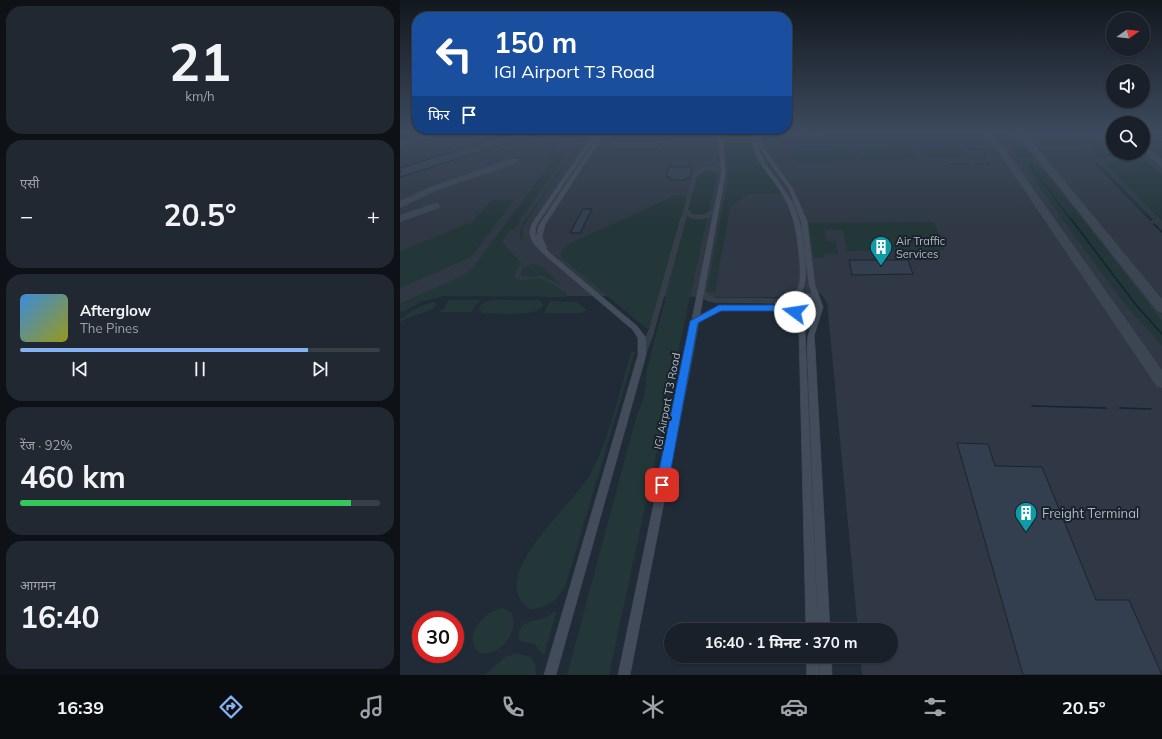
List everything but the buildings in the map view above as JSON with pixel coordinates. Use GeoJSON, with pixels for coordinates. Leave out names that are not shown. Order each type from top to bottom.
{"type":"FeatureCollection","features":[{"type":"Feature","properties":{"kind":"main road"},"geometry":{"type":"LineString","coordinates":[[550,675],[642,355],[642,338],[635,328],[534,239],[533,229],[576,164]]}},
{"type":"Feature","properties":{"kind":"main road"},"geometry":{"type":"LineString","coordinates":[[545,250],[539,237],[542,224],[582,164]]}},
{"type":"Feature","properties":{"kind":"main road","name":"IGI Airport T3 Road"},"geometry":{"type":"LineString","coordinates":[[624,675],[717,208],[723,175],[722,164]]}},
{"type":"Feature","properties":{"kind":"main road"},"geometry":{"type":"LineString","coordinates":[[765,164],[780,184],[792,209],[799,233],[803,284],[792,306],[800,319],[802,331],[812,623]]}},
{"type":"Feature","properties":{"kind":"main road"},"geometry":{"type":"LineString","coordinates":[[772,164],[786,181],[799,204],[804,221],[812,285],[820,304],[811,336],[811,347],[824,623]]}},
{"type":"Feature","properties":{"kind":"main road"},"geometry":{"type":"LineString","coordinates":[[780,184],[781,182],[786,181]]}},
{"type":"Feature","properties":{"kind":"main road"},"geometry":{"type":"LineString","coordinates":[[796,298],[808,295],[818,301]]}},
{"type":"Feature","properties":{"kind":"main road"},"geometry":{"type":"LineString","coordinates":[[795,312],[808,316],[819,310]]}},
{"type":"Feature","properties":{"kind":"main road"},"geometry":{"type":"LineString","coordinates":[[812,663],[813,675]]}},
{"type":"Feature","properties":{"kind":"main road"},"geometry":{"type":"LineString","coordinates":[[825,663],[826,675]]}},
{"type":"Feature","properties":{"kind":"street"},"geometry":{"type":"LineString","coordinates":[[642,355],[653,327],[696,173],[710,168],[721,171],[723,175]]}},
{"type":"Feature","properties":{"kind":"street"},"geometry":{"type":"LineString","coordinates":[[686,208],[688,214],[697,217],[708,216],[717,208]]}},
{"type":"Feature","properties":{"kind":"street"},"geometry":{"type":"LineString","coordinates":[[700,289],[707,298],[714,300],[777,301],[796,298]]}},
{"type":"Feature","properties":{"kind":"street"},"geometry":{"type":"LineString","coordinates":[[694,321],[719,308],[780,308],[795,312]]}},
{"type":"Feature","properties":{"kind":"shaded area"},"geometry":{"type":"Polygon","coordinates":[[[400,164],[1162,164],[1162,675],[862,675],[861,663],[898,663],[898,623],[857,623],[827,302],[820,293],[796,293],[787,297],[420,295],[400,304],[400,164]]]}},
{"type":"Feature","properties":{"kind":"shaded area"},"geometry":{"type":"Polygon","coordinates":[[[550,164],[561,164],[521,218],[515,229],[510,230],[502,242],[521,263],[515,272],[515,278],[522,280],[541,279],[567,293],[566,297],[444,296],[421,302],[403,312],[400,311],[400,304],[464,275],[473,268],[550,164]]]}},
{"type":"Feature","properties":{"kind":"shaded area"},"geometry":{"type":"Polygon","coordinates":[[[564,164],[566,164],[526,222],[522,230],[523,239],[521,240],[520,231],[524,222],[564,164]]]}},
{"type":"Feature","properties":{"kind":"shaded area"},"geometry":{"type":"Polygon","coordinates":[[[727,164],[761,164],[782,194],[749,194],[730,207],[715,292],[707,292],[728,181],[727,164]]]}},
{"type":"Feature","properties":{"kind":"shaded area"},"geometry":{"type":"Polygon","coordinates":[[[1022,164],[1039,164],[1162,321],[1162,346],[1123,302],[1022,164]]]}},
{"type":"Feature","properties":{"kind":"shaded area"},"geometry":{"type":"Polygon","coordinates":[[[1095,164],[1101,164],[1154,220],[1148,219],[1095,164]]]}},
{"type":"Feature","properties":{"kind":"shaded area"},"geometry":{"type":"Polygon","coordinates":[[[1106,164],[1149,164],[1162,174],[1162,221],[1106,165],[1106,164]]]}},
{"type":"Feature","properties":{"kind":"shaded area"},"geometry":{"type":"Polygon","coordinates":[[[705,170],[713,170],[717,174],[709,211],[704,214],[693,215],[688,211],[688,209],[698,175],[705,170]]]}},
{"type":"Feature","properties":{"kind":"shaded area"},"geometry":{"type":"Polygon","coordinates":[[[676,195],[685,196],[687,200],[651,327],[647,329],[561,257],[561,252],[569,244],[676,195]]]}},
{"type":"Feature","properties":{"kind":"shaded area"},"geometry":{"type":"Polygon","coordinates":[[[492,200],[514,200],[471,257],[400,288],[400,251],[471,223],[492,200]]]}},
{"type":"Feature","properties":{"kind":"shaded area"},"geometry":{"type":"Polygon","coordinates":[[[687,216],[694,219],[707,218],[609,675],[567,675],[637,414],[643,399],[646,373],[687,216]]]}},
{"type":"Feature","properties":{"kind":"shaded area"},"geometry":{"type":"Polygon","coordinates":[[[934,222],[945,250],[847,251],[843,230],[825,230],[826,241],[836,241],[838,254],[825,253],[825,258],[814,258],[809,223],[934,222]]]}},
{"type":"Feature","properties":{"kind":"shaded area"},"geometry":{"type":"Polygon","coordinates":[[[532,264],[539,265],[562,285],[542,276],[525,277],[521,275],[521,269],[532,264]]]}},
{"type":"Feature","properties":{"kind":"shaded area"},"geometry":{"type":"Polygon","coordinates":[[[801,298],[814,300],[817,307],[809,313],[799,311],[795,304],[801,298]]]}},
{"type":"Feature","properties":{"kind":"shaded area"},"geometry":{"type":"Polygon","coordinates":[[[448,300],[481,300],[474,307],[472,312],[440,312],[445,307],[448,300]]]}},
{"type":"Feature","properties":{"kind":"shaded area"},"geometry":{"type":"Polygon","coordinates":[[[492,300],[540,300],[543,305],[533,312],[516,314],[483,313],[479,310],[481,304],[492,300]]]}},
{"type":"Feature","properties":{"kind":"shaded area"},"geometry":{"type":"Polygon","coordinates":[[[550,301],[577,302],[587,310],[581,313],[544,313],[550,301]]]}},
{"type":"Feature","properties":{"kind":"shaded area"},"geometry":{"type":"Polygon","coordinates":[[[433,302],[437,304],[431,310],[400,322],[400,319],[418,307],[433,302]]]}},
{"type":"Feature","properties":{"kind":"shaded area"},"geometry":{"type":"Polygon","coordinates":[[[631,352],[635,352],[566,584],[560,595],[552,602],[536,609],[530,609],[518,595],[517,579],[524,560],[552,521],[582,486],[591,473],[609,430],[631,352]]]}},
{"type":"Feature","properties":{"kind":"shaded area"},"geometry":{"type":"Polygon","coordinates":[[[503,608],[512,613],[513,628],[510,635],[506,642],[495,651],[480,653],[475,647],[473,640],[477,626],[489,614],[503,608]]]}},
{"type":"Feature","properties":{"kind":"shaded area"},"geometry":{"type":"Polygon","coordinates":[[[557,610],[544,655],[534,644],[519,641],[518,634],[522,626],[546,617],[557,610]]]}},
{"type":"Feature","properties":{"kind":"shaded area"},"geometry":{"type":"Polygon","coordinates":[[[516,653],[531,657],[535,664],[536,675],[485,675],[505,657],[516,653]]]}},
{"type":"Feature","properties":{"kind":"waterway"},"geometry":{"type":"LineString","coordinates":[[950,164],[969,164]]}},
{"type":"Feature","properties":{"kind":"waterway"},"geometry":{"type":"LineString","coordinates":[[975,164],[988,164]]}},
{"type":"Feature","properties":{"kind":"waterway"},"geometry":{"type":"LineString","coordinates":[[1033,164],[1030,165],[1071,220]]}},
{"type":"Feature","properties":{"kind":"waterway"},"geometry":{"type":"LineString","coordinates":[[1095,164],[1151,220],[1150,219]]}},
{"type":"Feature","properties":{"kind":"waterway"},"geometry":{"type":"LineString","coordinates":[[1071,219],[1136,305],[1162,334]]}},
{"type":"Feature","properties":{"kind":"waterway"},"geometry":{"type":"LineString","coordinates":[[1154,224],[1162,232]]}},
{"type":"Feature","properties":{"kind":"waterway"},"geometry":{"type":"LineString","coordinates":[[1032,406],[1106,408]]}},
{"type":"Feature","properties":{"kind":"waterway"},"geometry":{"type":"LineString","coordinates":[[1120,408],[1151,409]]}},
{"type":"Feature","properties":{"kind":"taxiway"},"geometry":{"type":"LineString","coordinates":[[400,205],[435,188],[507,164]]}},
{"type":"Feature","properties":{"kind":"taxiway"},"geometry":{"type":"LineString","coordinates":[[1011,164],[1162,382]]}},
{"type":"Feature","properties":{"kind":"taxiway"},"geometry":{"type":"LineString","coordinates":[[1045,164],[1162,308]]}},
{"type":"Feature","properties":{"kind":"taxiway"},"geometry":{"type":"LineString","coordinates":[[400,219],[435,206]]}},
{"type":"Feature","properties":{"kind":"place","name":"Air Traffic Services"},"geometry":{"type":"Point","coordinates":[881,266]}},
{"type":"Feature","properties":{"kind":"place","name":"Freight Terminal"},"geometry":{"type":"Point","coordinates":[1026,532]}},
{"type":"Feature","properties":{"kind":"route"},"geometry":{"type":"LineString","coordinates":[[662,485],[689,354],[694,321],[708,312],[719,308],[785,308],[795,312]]}}]}
